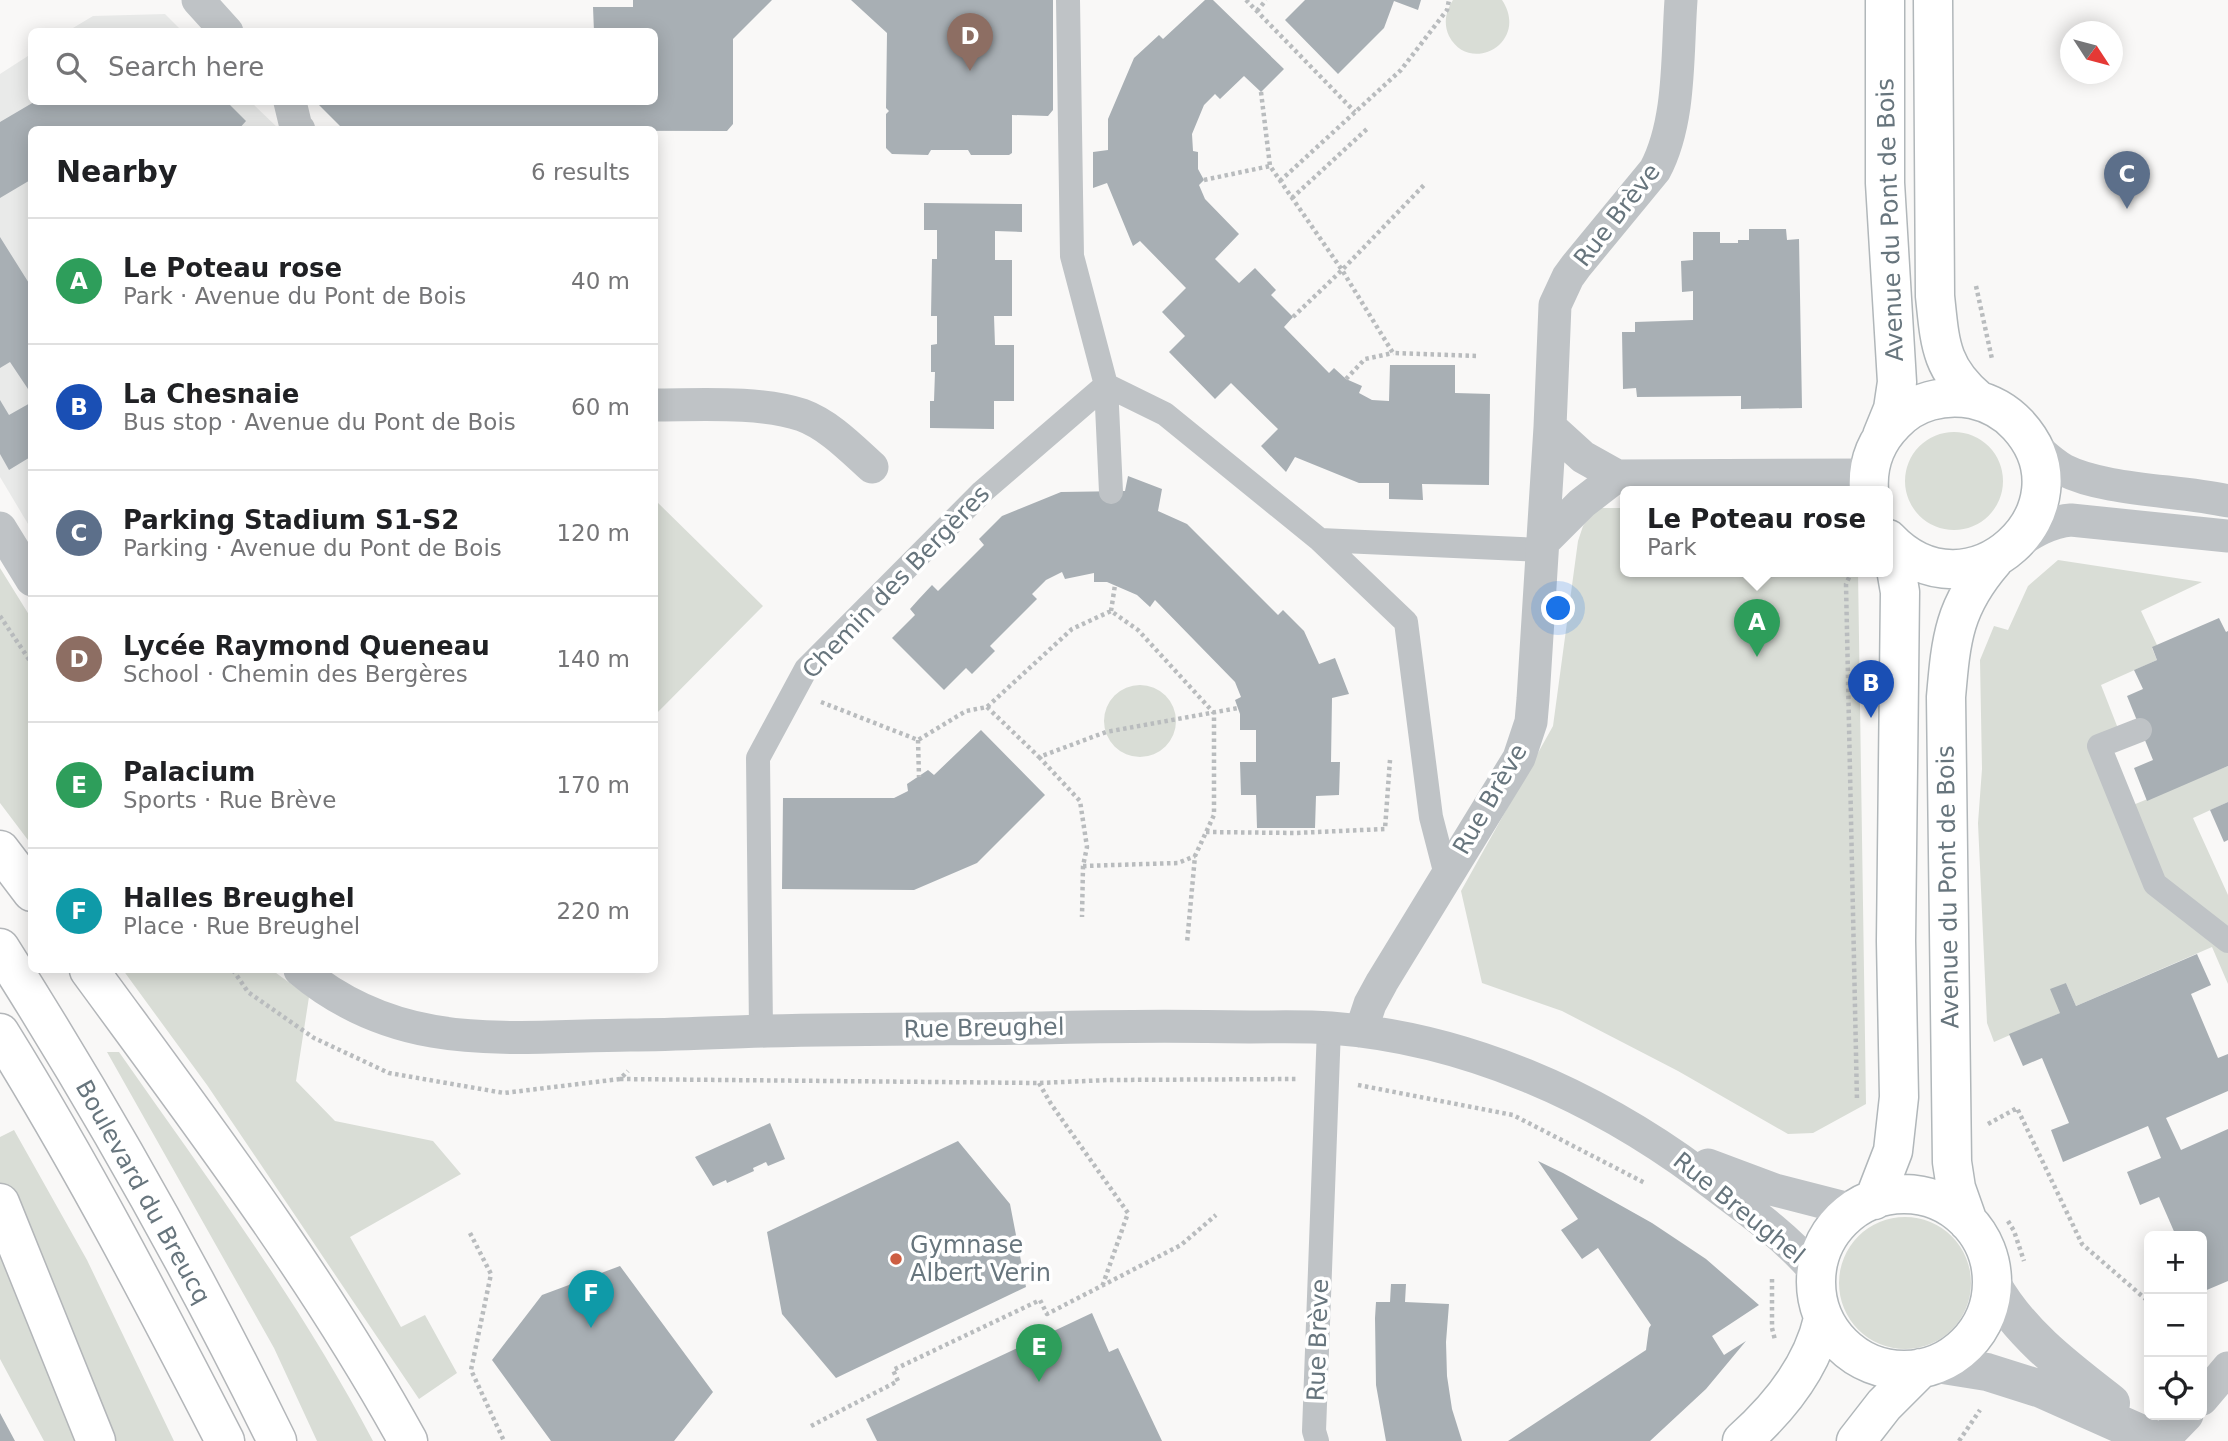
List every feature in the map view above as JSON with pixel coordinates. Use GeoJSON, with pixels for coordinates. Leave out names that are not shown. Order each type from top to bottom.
{"type":"FeatureCollection","features":[{"type":"Feature","properties":{"kind":"main road","name":"Avenue du Pont de Bois"},"geometry":{"type":"LineString","coordinates":[[1869,483],[1871,461],[1893,409],[1897,382],[1885,195],[1885,0]]}},
{"type":"Feature","properties":{"kind":"main road","name":"Avenue du Pont de Bois"},"geometry":{"type":"LineString","coordinates":[[1932,2],[1934,247],[1938,326],[1943,352],[1950,369],[1963,387],[2013,421],[2030,443],[2039,469],[2039,496],[2031,522],[1970,589],[1959,614],[1946,697],[1952,1162],[1956,1188],[1987,1219]]}},
{"type":"Feature","properties":{"kind":"main road"},"geometry":{"type":"LineString","coordinates":[[1881,437],[1900,416],[1923,403],[1951,397],[1984,403]]}},
{"type":"Feature","properties":{"kind":"main road"},"geometry":{"type":"LineString","coordinates":[[1893,543],[1917,561],[1942,568],[1969,568],[2004,552]]}},
{"type":"Feature","properties":{"kind":"main road","name":"Avenue du Pont de Bois"},"geometry":{"type":"LineString","coordinates":[[1863,1205],[1893,1151],[1899,1097],[1896,941],[1900,592],[1893,561]]}},
{"type":"Feature","properties":{"kind":"main road"},"geometry":{"type":"LineString","coordinates":[[0,850],[28,887]]}},
{"type":"Feature","properties":{"kind":"main road","name":"Boulevard du Breucq"},"geometry":{"type":"LineString","coordinates":[[0,947],[103,1119],[208,1308],[277,1441]]}},
{"type":"Feature","properties":{"kind":"main road"},"geometry":{"type":"LineString","coordinates":[[91,973],[293,1252],[368,1368],[408,1441]]}},
{"type":"Feature","properties":{"kind":"main road","name":"Boulevard du Breucq"},"geometry":{"type":"LineString","coordinates":[[0,1033],[78,1166],[225,1441]]}},
{"type":"Feature","properties":{"kind":"main road"},"geometry":{"type":"LineString","coordinates":[[1899,1194],[1925,1197],[1987,1219],[1977,1233],[1988,1257],[1992,1284],[1986,1312],[1972,1338],[1950,1357],[1929,1366],[1897,1370],[1874,1366],[1844,1347],[1829,1329],[1816,1296],[1819,1260],[1835,1227],[1863,1205],[1899,1194]]}},
{"type":"Feature","properties":{"kind":"main road"},"geometry":{"type":"LineString","coordinates":[[0,1203],[96,1441]]}},
{"type":"Feature","properties":{"kind":"main road"},"geometry":{"type":"LineString","coordinates":[[1742,1441],[1769,1414],[1803,1370],[1815,1348],[1823,1318]]}},
{"type":"Feature","properties":{"kind":"main road"},"geometry":{"type":"LineString","coordinates":[[1856,1441],[1884,1405],[1929,1366]]}},
{"type":"Feature","properties":{"kind":"street"},"geometry":{"type":"LineString","coordinates":[[198,0],[223,28]]}},
{"type":"Feature","properties":{"kind":"street"},"geometry":{"type":"LineString","coordinates":[[1068,0],[1072,256],[1106,384],[1111,492]]}},
{"type":"Feature","properties":{"kind":"street","name":"Rue Brève"},"geometry":{"type":"LineString","coordinates":[[1317,1441],[1314,1431],[1328,1079],[1345,1029],[1370,1004],[1519,758],[1525,741],[1534,699],[1555,305],[1568,277],[1655,170],[1664,154],[1672,116],[1681,0]]}},
{"type":"Feature","properties":{"kind":"street"},"geometry":{"type":"LineString","coordinates":[[290,105],[296,126]]}},
{"type":"Feature","properties":{"kind":"street"},"geometry":{"type":"LineString","coordinates":[[1106,384],[1165,414],[1320,540],[1406,622],[1430,817],[1446,875]]}},
{"type":"Feature","properties":{"kind":"street","name":"Chemin des Bergères"},"geometry":{"type":"LineString","coordinates":[[761,1031],[758,758],[806,669],[982,492],[1106,384]]}},
{"type":"Feature","properties":{"kind":"street"},"geometry":{"type":"LineString","coordinates":[[658,405],[767,407],[804,416],[838,436],[872,467]]}},
{"type":"Feature","properties":{"kind":"street"},"geometry":{"type":"LineString","coordinates":[[1550,427],[1583,457],[1617,476],[1869,483]]}},
{"type":"Feature","properties":{"kind":"street"},"geometry":{"type":"LineString","coordinates":[[2030,443],[2054,464],[2073,473],[2119,484],[2228,501]]}},
{"type":"Feature","properties":{"kind":"street"},"geometry":{"type":"LineString","coordinates":[[1320,540],[1542,547],[1582,503],[1617,476]]}},
{"type":"Feature","properties":{"kind":"street"},"geometry":{"type":"LineString","coordinates":[[2004,552],[2038,529],[2071,520],[2228,536]]}},
{"type":"Feature","properties":{"kind":"street"},"geometry":{"type":"LineString","coordinates":[[0,528],[28,573]]}},
{"type":"Feature","properties":{"kind":"street"},"geometry":{"type":"LineString","coordinates":[[2140,730],[2099,746],[2155,884],[2228,941]]}},
{"type":"Feature","properties":{"kind":"street","name":"Rue Breughel"},"geometry":{"type":"LineString","coordinates":[[305,973],[344,999],[384,1018],[420,1030],[467,1038],[1181,1026],[1345,1029],[1443,1048],[1528,1076],[1611,1115],[1661,1145],[1770,1227],[1817,1273]]}},
{"type":"Feature","properties":{"kind":"street","name":"Rue Breughel"},"geometry":{"type":"LineString","coordinates":[[1661,1145],[1766,1187],[1804,1199],[1863,1205]]}},
{"type":"Feature","properties":{"kind":"street"},"geometry":{"type":"LineString","coordinates":[[1992,1284],[2005,1305],[2039,1345],[2160,1441]]}},
{"type":"Feature","properties":{"kind":"street"},"geometry":{"type":"LineString","coordinates":[[1929,1366],[1987,1373],[2041,1388],[2160,1441]]}},
{"type":"Feature","properties":{"kind":"street"},"geometry":{"type":"LineString","coordinates":[[2207,1393],[2228,1368]]}},
{"type":"Feature","properties":{"kind":"street"},"geometry":{"type":"LineString","coordinates":[[2160,1441],[2182,1420]]}},
{"type":"Feature","properties":{"kind":"path"},"geometry":{"type":"LineString","coordinates":[[1246,0],[1355,112]]}},
{"type":"Feature","properties":{"kind":"path"},"geometry":{"type":"LineString","coordinates":[[1257,11],[1266,0]]}},
{"type":"Feature","properties":{"kind":"path"},"geometry":{"type":"LineString","coordinates":[[1280,181],[1401,69],[1447,10],[1448,0]]}},
{"type":"Feature","properties":{"kind":"path"},"geometry":{"type":"LineString","coordinates":[[1261,92],[1269,166],[1342,270],[1393,354]]}},
{"type":"Feature","properties":{"kind":"path"},"geometry":{"type":"LineString","coordinates":[[1292,198],[1368,128]]}},
{"type":"Feature","properties":{"kind":"path"},"geometry":{"type":"LineString","coordinates":[[1205,180],[1269,166]]}},
{"type":"Feature","properties":{"kind":"path"},"geometry":{"type":"LineString","coordinates":[[1293,317],[1426,183]]}},
{"type":"Feature","properties":{"kind":"path"},"geometry":{"type":"LineString","coordinates":[[1976,272],[1976,286],[1994,367],[1984,403]]}},
{"type":"Feature","properties":{"kind":"path"},"geometry":{"type":"LineString","coordinates":[[1346,379],[1365,359],[1393,354],[1479,356]]}},
{"type":"Feature","properties":{"kind":"path"},"geometry":{"type":"LineString","coordinates":[[1849,577],[1846,584],[1858,1111]]}},
{"type":"Feature","properties":{"kind":"path"},"geometry":{"type":"LineString","coordinates":[[1111,611],[1115,585]]}},
{"type":"Feature","properties":{"kind":"path"},"geometry":{"type":"LineString","coordinates":[[918,740],[966,711],[987,707],[1072,629],[1111,611]]}},
{"type":"Feature","properties":{"kind":"path"},"geometry":{"type":"LineString","coordinates":[[1111,611],[1138,630],[1214,713],[1214,815],[1195,856],[1187,943]]}},
{"type":"Feature","properties":{"kind":"path"},"geometry":{"type":"LineString","coordinates":[[0,616],[28,658]]}},
{"type":"Feature","properties":{"kind":"path"},"geometry":{"type":"LineString","coordinates":[[794,691],[918,740]]}},
{"type":"Feature","properties":{"kind":"path"},"geometry":{"type":"LineString","coordinates":[[987,707],[1080,801],[1087,847],[1083,866],[1082,917]]}},
{"type":"Feature","properties":{"kind":"path"},"geometry":{"type":"LineString","coordinates":[[1039,757],[1106,733],[1238,708]]}},
{"type":"Feature","properties":{"kind":"path"},"geometry":{"type":"LineString","coordinates":[[918,740],[919,778]]}},
{"type":"Feature","properties":{"kind":"path"},"geometry":{"type":"LineString","coordinates":[[1206,832],[1295,833],[1385,829],[1390,760]]}},
{"type":"Feature","properties":{"kind":"path"},"geometry":{"type":"LineString","coordinates":[[1083,866],[1178,863],[1195,856]]}},
{"type":"Feature","properties":{"kind":"path"},"geometry":{"type":"LineString","coordinates":[[620,1079],[1039,1083],[1328,1079],[1513,1115],[1646,1183]]}},
{"type":"Feature","properties":{"kind":"path"},"geometry":{"type":"LineString","coordinates":[[1039,1083],[1128,1213],[1102,1287]]}},
{"type":"Feature","properties":{"kind":"path"},"geometry":{"type":"LineString","coordinates":[[1985,1125],[2017,1108],[2082,1244],[2144,1298]]}},
{"type":"Feature","properties":{"kind":"path"},"geometry":{"type":"LineString","coordinates":[[811,1426],[898,1381],[893,1370],[1040,1300],[1047,1314],[1181,1245],[1216,1215]]}},
{"type":"Feature","properties":{"kind":"path"},"geometry":{"type":"LineString","coordinates":[[1987,1219],[2014,1231],[2025,1264]]}},
{"type":"Feature","properties":{"kind":"path"},"geometry":{"type":"LineString","coordinates":[[470,1233],[491,1274],[471,1370],[504,1441]]}},
{"type":"Feature","properties":{"kind":"path"},"geometry":{"type":"LineString","coordinates":[[1773,1271],[1772,1328],[1780,1348]]}},
{"type":"Feature","properties":{"kind":"path"},"geometry":{"type":"LineString","coordinates":[[1959,1441],[1979,1412]]}},
{"type":"Feature","properties":{"kind":"shaded area"},"geometry":{"type":"Polygon","coordinates":[[[1453,0],[1502,0],[1509,15],[1508,29],[1503,40],[1494,49],[1482,53],[1470,53],[1458,48],[1449,36],[1446,26],[1447,13],[1453,0]]]}},
{"type":"Feature","properties":{"kind":"shaded area"},"geometry":{"type":"Polygon","coordinates":[[[165,14],[179,28],[73,28],[93,16],[165,14]]]}},
{"type":"Feature","properties":{"kind":"shaded area"},"geometry":{"type":"Polygon","coordinates":[[[28,56],[28,105],[254,105],[276,126],[28,126],[28,524],[0,477],[0,74],[28,56]]]}},
{"type":"Feature","properties":{"kind":"shaded area"},"geometry":{"type":"Polygon","coordinates":[[[1954,432],[1973,435],[1989,446],[2000,462],[2003,481],[2000,500],[1989,516],[1973,527],[1954,530],[1935,527],[1919,516],[1908,500],[1905,481],[1908,462],[1919,446],[1935,435],[1954,432]]]}},
{"type":"Feature","properties":{"kind":"shaded area"},"geometry":{"type":"Polygon","coordinates":[[[658,503],[763,606],[658,712],[658,503]]]}},
{"type":"Feature","properties":{"kind":"shaded area"},"geometry":{"type":"Polygon","coordinates":[[[1596,508],[1620,508],[1620,577],[1858,577],[1866,1104],[1813,1133],[1788,1134],[1678,1071],[1562,1011],[1482,983],[1461,891],[1553,726],[1578,541],[1583,526],[1596,508]]]}},
{"type":"Feature","properties":{"kind":"shaded area"},"geometry":{"type":"Polygon","coordinates":[[[2058,560],[2202,582],[2141,611],[2157,645],[2152,648],[2157,660],[2101,685],[2119,731],[2101,739],[2133,805],[2228,766],[2228,802],[2193,818],[2228,895],[2228,984],[2212,947],[2076,1006],[2066,983],[2060,1013],[1994,1042],[1987,1023],[1978,823],[1982,769],[1980,660],[1994,626],[2008,630],[2028,586],[2058,560]]]}},
{"type":"Feature","properties":{"kind":"shaded area"},"geometry":{"type":"Polygon","coordinates":[[[0,568],[28,613],[28,840],[0,803],[0,568]]]}},
{"type":"Feature","properties":{"kind":"shaded area"},"geometry":{"type":"Polygon","coordinates":[[[1140,685],[1160,691],[1170,701],[1176,721],[1170,741],[1160,751],[1140,757],[1120,751],[1110,741],[1104,721],[1110,701],[1120,691],[1140,685]]]}},
{"type":"Feature","properties":{"kind":"shaded area"},"geometry":{"type":"Polygon","coordinates":[[[125,973],[276,973],[309,997],[296,1081],[335,1121],[433,1141],[461,1174],[350,1237],[401,1327],[425,1315],[457,1373],[419,1399],[207,1085],[125,973]]]}},
{"type":"Feature","properties":{"kind":"shaded area"},"geometry":{"type":"Polygon","coordinates":[[[107,1052],[119,1052],[252,1243],[315,1340],[373,1441],[317,1441],[274,1348],[107,1052]]]}},
{"type":"Feature","properties":{"kind":"shaded area"},"geometry":{"type":"Polygon","coordinates":[[[14,1130],[87,1260],[174,1441],[44,1441],[0,1359],[0,1137],[14,1130]]]}},
{"type":"Feature","properties":{"kind":"shaded area"},"geometry":{"type":"Polygon","coordinates":[[[1905,1217],[1930,1222],[1952,1236],[1966,1258],[1971,1283],[1966,1308],[1952,1330],[1930,1344],[1905,1349],[1880,1344],[1858,1330],[1844,1308],[1839,1283],[1844,1258],[1858,1236],[1880,1222],[1905,1217]]]}},
{"type":"Feature","properties":{"kind":"building"},"geometry":{"type":"Polygon","coordinates":[[[633,0],[772,0],[733,39],[733,124],[727,131],[658,131],[658,126],[340,126],[319,105],[658,105],[658,28],[594,28],[593,7],[633,7],[633,0]]]}},
{"type":"Feature","properties":{"kind":"building"},"geometry":{"type":"Polygon","coordinates":[[[851,0],[1053,0],[1053,110],[1048,116],[1012,115],[1012,153],[1009,155],[971,155],[968,150],[931,150],[928,155],[892,154],[886,148],[886,114],[889,111],[886,108],[887,33],[851,0]]]}},
{"type":"Feature","properties":{"kind":"building"},"geometry":{"type":"Polygon","coordinates":[[[1205,0],[1213,0],[1284,69],[1261,92],[1244,76],[1220,99],[1215,94],[1204,105],[1192,134],[1193,151],[1198,152],[1198,169],[1204,180],[1199,185],[1205,199],[1239,234],[1215,259],[1239,283],[1255,268],[1276,290],[1271,295],[1293,317],[1284,327],[1329,373],[1334,368],[1346,379],[1362,386],[1359,393],[1372,400],[1389,401],[1390,365],[1455,365],[1455,393],[1490,394],[1489,485],[1422,484],[1423,500],[1389,499],[1389,483],[1359,483],[1295,457],[1286,472],[1261,446],[1278,429],[1231,383],[1215,399],[1169,352],[1185,336],[1162,312],[1186,288],[1140,241],[1133,246],[1107,183],[1093,188],[1093,152],[1108,150],[1108,119],[1134,58],[1159,35],[1163,39],[1205,0]]]}},
{"type":"Feature","properties":{"kind":"building"},"geometry":{"type":"Polygon","coordinates":[[[1305,0],[1421,0],[1418,10],[1394,1],[1384,28],[1338,74],[1285,20],[1305,0]]]}},
{"type":"Feature","properties":{"kind":"building"},"geometry":{"type":"Polygon","coordinates":[[[29,105],[230,105],[246,121],[242,126],[28,126],[28,181],[0,198],[0,122],[29,105]]]}},
{"type":"Feature","properties":{"kind":"building"},"geometry":{"type":"Polygon","coordinates":[[[924,203],[1022,204],[1022,232],[995,231],[995,260],[1012,260],[1012,316],[994,316],[995,345],[1014,345],[1014,401],[994,401],[994,429],[930,428],[930,401],[934,401],[935,372],[931,372],[931,345],[937,344],[937,316],[931,316],[932,259],[937,259],[937,230],[924,230],[924,203]]]}},
{"type":"Feature","properties":{"kind":"building"},"geometry":{"type":"Polygon","coordinates":[[[1749,229],[1786,229],[1787,240],[1799,239],[1802,408],[1741,409],[1741,396],[1637,397],[1636,388],[1623,389],[1622,332],[1635,332],[1635,322],[1693,320],[1693,291],[1682,292],[1681,261],[1693,260],[1693,232],[1720,232],[1720,243],[1738,243],[1738,240],[1749,240],[1749,229]]]}},
{"type":"Feature","properties":{"kind":"building"},"geometry":{"type":"Polygon","coordinates":[[[0,237],[28,282],[28,389],[10,362],[0,368],[0,237]]]}},
{"type":"Feature","properties":{"kind":"building"},"geometry":{"type":"Polygon","coordinates":[[[0,400],[9,415],[28,404],[28,458],[9,470],[0,454],[0,400]]]}},
{"type":"Feature","properties":{"kind":"building"},"geometry":{"type":"Polygon","coordinates":[[[1128,476],[1162,489],[1158,511],[1187,524],[1278,615],[1283,610],[1304,631],[1319,664],[1335,658],[1349,694],[1332,698],[1331,762],[1340,762],[1339,795],[1316,796],[1315,828],[1257,828],[1256,795],[1241,795],[1240,762],[1256,762],[1256,730],[1240,730],[1240,714],[1235,700],[1241,697],[1235,682],[1155,600],[1150,607],[1137,595],[1107,582],[1094,582],[1094,573],[1065,579],[1062,572],[1046,580],[1032,594],[1037,599],[990,646],[995,651],[972,674],[966,668],[944,690],[892,638],[915,615],[910,609],[918,600],[932,585],[938,591],[984,545],[979,539],[1002,516],[1061,492],[1125,491],[1128,476]]]}},
{"type":"Feature","properties":{"kind":"building"},"geometry":{"type":"Polygon","coordinates":[[[2219,618],[2226,632],[2228,631],[2228,766],[2147,801],[2134,768],[2153,760],[2127,696],[2143,689],[2134,670],[2157,660],[2152,647],[2219,618]]]}},
{"type":"Feature","properties":{"kind":"building"},"geometry":{"type":"Polygon","coordinates":[[[981,730],[1045,795],[977,863],[914,890],[782,889],[783,798],[894,798],[908,791],[907,784],[928,770],[934,775],[981,730]]]}},
{"type":"Feature","properties":{"kind":"building"},"geometry":{"type":"Polygon","coordinates":[[[2228,802],[2228,840],[2224,842],[2210,810],[2228,802]]]}},
{"type":"Feature","properties":{"kind":"building"},"geometry":{"type":"Polygon","coordinates":[[[2197,954],[2211,985],[2191,994],[2218,1058],[2228,1054],[2228,1091],[2166,1118],[2181,1150],[2228,1129],[2228,1281],[2207,1290],[2207,1231],[2174,1231],[2159,1197],[2140,1205],[2127,1172],[2161,1158],[2148,1126],[2063,1162],[2051,1130],[2069,1123],[2042,1058],[2023,1066],[2009,1034],[2060,1013],[2050,989],[2066,983],[2076,1006],[2197,954]]]}},
{"type":"Feature","properties":{"kind":"building"},"geometry":{"type":"Polygon","coordinates":[[[770,1123],[785,1159],[768,1166],[766,1162],[753,1168],[754,1171],[713,1186],[695,1157],[770,1123]]]}},
{"type":"Feature","properties":{"kind":"building","name":"Gymnase Albert Verin"},"geometry":{"type":"Polygon","coordinates":[[[958,1141],[1010,1204],[1026,1287],[836,1378],[782,1314],[767,1232],[958,1141]]]}},
{"type":"Feature","properties":{"kind":"building"},"geometry":{"type":"Polygon","coordinates":[[[1538,1161],[1652,1223],[1706,1259],[1759,1305],[1712,1336],[1724,1355],[1746,1341],[1706,1389],[1650,1441],[1508,1441],[1646,1350],[1651,1325],[1598,1248],[1582,1259],[1561,1230],[1578,1219],[1538,1161]]]}},
{"type":"Feature","properties":{"kind":"building"},"geometry":{"type":"Polygon","coordinates":[[[620,1266],[713,1392],[674,1441],[551,1441],[492,1360],[542,1295],[620,1266]]]}},
{"type":"Feature","properties":{"kind":"building"},"geometry":{"type":"Polygon","coordinates":[[[1391,1284],[1406,1284],[1405,1302],[1449,1304],[1447,1376],[1452,1409],[1462,1441],[1386,1441],[1376,1385],[1375,1318],[1376,1302],[1390,1302],[1391,1284]]]}},
{"type":"Feature","properties":{"kind":"building"},"geometry":{"type":"Polygon","coordinates":[[[1092,1313],[1109,1352],[1118,1348],[1162,1441],[877,1441],[866,1419],[1092,1313]]]}},
{"type":"Feature","properties":{"kind":"building"},"geometry":{"type":"Polygon","coordinates":[[[0,1413],[15,1441],[0,1441],[0,1413]]]}},
{"type":"Feature","properties":{"kind":"place","name":"Lycée Raymond Queneau"},"geometry":{"type":"Point","coordinates":[970,71]}},
{"type":"Feature","properties":{"kind":"place","name":"Parking Stadium S1-S2"},"geometry":{"type":"Point","coordinates":[2127,209]}},
{"type":"Feature","properties":{"kind":"place","name":"Le Poteau rose"},"geometry":{"type":"Point","coordinates":[1757,657]}},
{"type":"Feature","properties":{"kind":"place","name":"La Chesnaie"},"geometry":{"type":"Point","coordinates":[1871,718]}},
{"type":"Feature","properties":{"kind":"place","name":"Gymnase Albert Verin"},"geometry":{"type":"Point","coordinates":[896,1259]}},
{"type":"Feature","properties":{"kind":"place","name":"Halles Breughel"},"geometry":{"type":"Point","coordinates":[591,1328]}},
{"type":"Feature","properties":{"kind":"place","name":"Palacium"},"geometry":{"type":"Point","coordinates":[1039,1382]}}]}
